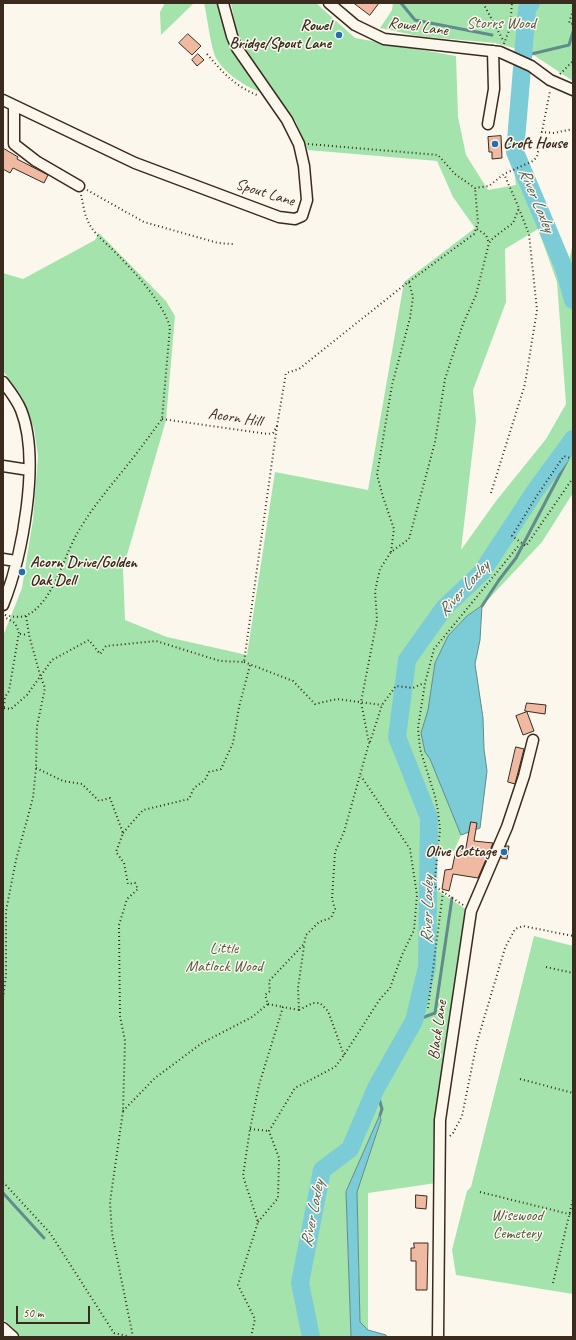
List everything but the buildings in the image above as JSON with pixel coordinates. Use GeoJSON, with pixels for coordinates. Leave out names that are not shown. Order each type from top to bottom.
{"type":"FeatureCollection","features":[{"type":"Feature","properties":{"kind":"street","name":"Spout Lane"},"geometry":{"type":"LineString","coordinates":[[3,100],[135,163],[288,219],[295,219],[302,216],[306,204],[305,173],[299,144],[295,134],[237,48],[232,36],[224,3]]}},
{"type":"Feature","properties":{"kind":"street","name":"Rowel Lane"},"geometry":{"type":"LineString","coordinates":[[329,3],[355,25],[384,39],[413,44],[493,51],[508,55],[531,66],[553,81]]}},
{"type":"Feature","properties":{"kind":"street"},"geometry":{"type":"LineString","coordinates":[[488,124],[494,89],[493,51]]}},
{"type":"Feature","properties":{"kind":"street"},"geometry":{"type":"LineString","coordinates":[[553,81],[573,90]]}},
{"type":"Feature","properties":{"kind":"street"},"geometry":{"type":"LineString","coordinates":[[14,106],[14,144],[36,161],[79,186]]}},
{"type":"Feature","properties":{"kind":"street"},"geometry":{"type":"LineString","coordinates":[[3,382],[15,398],[25,421],[30,451],[24,523],[16,561],[3,605]]}},
{"type":"Feature","properties":{"kind":"street"},"geometry":{"type":"LineString","coordinates":[[3,466],[29,470]]}},
{"type":"Feature","properties":{"kind":"street"},"geometry":{"type":"LineString","coordinates":[[3,560],[16,561]]}},
{"type":"Feature","properties":{"kind":"street","name":"Black Lane"},"geometry":{"type":"LineString","coordinates":[[438,1337],[439,1138],[471,910],[507,826],[524,776],[533,740]]}},
{"type":"Feature","properties":{"kind":"street"},"geometry":{"type":"LineString","coordinates":[[3,1328],[13,1337]]}},
{"type":"Feature","properties":{"kind":"path"},"geometry":{"type":"LineString","coordinates":[[482,3],[504,42],[508,55]]}},
{"type":"Feature","properties":{"kind":"path"},"geometry":{"type":"LineString","coordinates":[[504,42],[510,28],[512,3]]}},
{"type":"Feature","properties":{"kind":"path"},"geometry":{"type":"LineString","coordinates":[[573,10],[570,23],[573,24]]}},
{"type":"Feature","properties":{"kind":"path"},"geometry":{"type":"LineString","coordinates":[[207,54],[224,75],[243,89],[274,102]]}},
{"type":"Feature","properties":{"kind":"path"},"geometry":{"type":"LineString","coordinates":[[299,144],[438,155],[455,174],[475,188],[489,186],[504,174],[533,161],[537,157],[541,132],[553,81],[573,61]]}},
{"type":"Feature","properties":{"kind":"path"},"geometry":{"type":"LineString","coordinates":[[541,132],[554,133],[573,129]]}},
{"type":"Feature","properties":{"kind":"path"},"geometry":{"type":"LineString","coordinates":[[491,493],[525,384],[537,310],[529,234],[504,174]]}},
{"type":"Feature","properties":{"kind":"path"},"geometry":{"type":"LineString","coordinates":[[79,186],[144,222],[218,243],[233,244]]}},
{"type":"Feature","properties":{"kind":"path"},"geometry":{"type":"LineString","coordinates":[[3,615],[18,618],[26,616],[41,604],[58,575],[77,533],[96,502],[130,462],[162,419],[170,327],[167,316],[161,305],[133,272],[96,234],[87,219],[79,186]]}},
{"type":"Feature","properties":{"kind":"path"},"geometry":{"type":"LineString","coordinates":[[475,188],[477,229],[486,235],[489,243]]}},
{"type":"Feature","properties":{"kind":"path"},"geometry":{"type":"LineString","coordinates":[[370,743],[361,702],[377,620],[375,591],[380,569],[391,552],[409,539],[416,517],[438,427],[445,379],[463,324],[476,295],[489,243],[493,238],[512,224],[519,208]]}},
{"type":"Feature","properties":{"kind":"path","name":"Acorn Hill"},"geometry":{"type":"LineString","coordinates":[[162,419],[268,434],[274,433],[278,426],[286,373],[299,369],[409,282],[474,234],[477,229]]}},
{"type":"Feature","properties":{"kind":"path"},"geometry":{"type":"LineString","coordinates":[[391,552],[394,529],[377,475],[392,385],[410,318],[413,297],[409,282]]}},
{"type":"Feature","properties":{"kind":"path"},"geometry":{"type":"LineString","coordinates":[[244,662],[278,426]]}},
{"type":"Feature","properties":{"kind":"path"},"geometry":{"type":"LineString","coordinates":[[573,459],[564,456],[538,494],[512,536],[520,544],[526,546],[573,478]]}},
{"type":"Feature","properties":{"kind":"path"},"geometry":{"type":"LineString","coordinates":[[471,910],[434,886],[440,830],[435,796],[420,749],[418,728],[425,683],[434,649],[520,544]]}},
{"type":"Feature","properties":{"kind":"path"},"geometry":{"type":"LineString","coordinates":[[3,615],[15,623],[20,634],[9,691],[5,697],[3,708],[11,710],[27,695],[52,660],[88,640],[100,654],[106,646],[156,641],[220,661],[244,662],[250,664],[292,681],[316,704],[337,699],[382,705]]}},
{"type":"Feature","properties":{"kind":"path"},"geometry":{"type":"LineString","coordinates":[[3,998],[6,976],[6,911],[16,860],[33,798],[36,768],[36,726],[45,688],[29,635],[26,616]]}},
{"type":"Feature","properties":{"kind":"path"},"geometry":{"type":"LineString","coordinates":[[20,634],[29,635]]}},
{"type":"Feature","properties":{"kind":"path"},"geometry":{"type":"LineString","coordinates":[[3,1182],[50,1233],[114,1333],[132,1337],[112,1233],[110,1202],[123,1111],[125,1041],[120,1016],[119,925],[126,899],[138,889],[135,882],[128,884],[124,863],[116,852],[123,833],[143,810],[189,799],[194,788],[205,780],[209,772],[221,769],[234,743],[239,707],[250,664]]}},
{"type":"Feature","properties":{"kind":"path"},"geometry":{"type":"LineString","coordinates":[[299,1010],[298,988],[306,935],[319,922],[332,918],[335,909],[332,899],[335,852],[344,832],[382,705],[396,686],[413,688],[425,683]]}},
{"type":"Feature","properties":{"kind":"path"},"geometry":{"type":"LineString","coordinates":[[36,768],[63,781],[82,784],[100,802],[110,798],[123,833]]}},
{"type":"Feature","properties":{"kind":"path"},"geometry":{"type":"LineString","coordinates":[[251,1337],[255,1319],[238,1285],[258,1222],[278,1198],[278,1158],[269,1132],[295,1088],[335,1067],[344,1055],[380,999],[390,988],[402,955],[414,930],[417,895],[410,849],[361,776]]}},
{"type":"Feature","properties":{"kind":"path"},"geometry":{"type":"LineString","coordinates":[[428,1008],[444,892]]}},
{"type":"Feature","properties":{"kind":"path"},"geometry":{"type":"LineString","coordinates":[[439,1138],[448,1137],[453,1133],[462,1116],[477,1042],[505,948],[514,929],[523,926],[573,936]]}},
{"type":"Feature","properties":{"kind":"path"},"geometry":{"type":"LineString","coordinates":[[268,1004],[265,995],[270,991],[269,981],[304,944]]}},
{"type":"Feature","properties":{"kind":"path"},"geometry":{"type":"LineString","coordinates":[[546,967],[573,973]]}},
{"type":"Feature","properties":{"kind":"path"},"geometry":{"type":"LineString","coordinates":[[268,1004],[299,1010],[313,1003],[320,1003],[328,1011],[344,1055]]}},
{"type":"Feature","properties":{"kind":"path"},"geometry":{"type":"LineString","coordinates":[[123,1111],[155,1078],[202,1043],[252,1017],[268,1004]]}},
{"type":"Feature","properties":{"kind":"path"},"geometry":{"type":"LineString","coordinates":[[258,1222],[243,1176],[250,1129],[259,1085],[283,1007]]}},
{"type":"Feature","properties":{"kind":"path"},"geometry":{"type":"LineString","coordinates":[[520,1079],[573,1093]]}},
{"type":"Feature","properties":{"kind":"path"},"geometry":{"type":"LineString","coordinates":[[250,1129],[269,1132]]}},
{"type":"Feature","properties":{"kind":"path"},"geometry":{"type":"LineString","coordinates":[[480,1192],[573,1215]]}},
{"type":"Feature","properties":{"kind":"path"},"geometry":{"type":"LineString","coordinates":[[553,1283],[573,1199]]}},
{"type":"Feature","properties":{"kind":"green space"},"geometry":{"type":"Polygon","coordinates":[[[165,3],[194,3],[161,35],[160,12],[165,3]]]}},
{"type":"Feature","properties":{"kind":"green space"},"geometry":{"type":"Polygon","coordinates":[[[204,3],[219,3],[226,36],[264,93],[257,91],[237,80],[225,70],[216,58],[204,3]]]}},
{"type":"Feature","properties":{"kind":"green space","name":"Little Matlock Wood"},"geometry":{"type":"Polygon","coordinates":[[[231,3],[316,3],[355,38],[456,56],[458,117],[466,155],[488,190],[516,185],[513,163],[513,71],[530,77],[523,153],[569,261],[573,243],[573,493],[542,542],[482,606],[467,616],[448,636],[435,663],[428,710],[421,733],[425,752],[430,759],[461,835],[454,851],[437,850],[432,887],[467,910],[434,1129],[436,1183],[368,1193],[368,1330],[360,1322],[357,1192],[381,1120],[380,1116],[346,1192],[351,1337],[20,1337],[3,1319],[3,636],[22,588],[33,520],[38,456],[34,429],[22,397],[3,371],[3,273],[23,279],[95,240],[99,233],[166,301],[175,316],[166,420],[123,569],[125,620],[167,637],[247,655],[275,472],[368,490],[404,282],[475,228],[453,197],[437,161],[308,150],[296,122],[249,55],[236,29],[231,3]],[[538,229],[505,249],[506,302],[473,390],[476,421],[461,550],[496,501],[546,439],[566,404],[557,282],[538,229]]]}},
{"type":"Feature","properties":{"kind":"green space","name":"Storrs Wood"},"geometry":{"type":"Polygon","coordinates":[[[393,3],[573,3],[573,81],[529,52],[495,43],[418,36],[380,28],[392,10],[393,3]]]}},
{"type":"Feature","properties":{"kind":"green space","name":"Wisewood Cemetery"},"geometry":{"type":"Polygon","coordinates":[[[534,936],[573,946],[573,1294],[456,1275],[452,1250],[467,1191],[471,1187],[534,936]]]}},
{"type":"Feature","properties":{"kind":"water"},"geometry":{"type":"Polygon","coordinates":[[[482,606],[480,640],[475,664],[483,718],[484,749],[487,771],[480,828],[461,835],[430,759],[425,752],[421,733],[428,710],[435,663],[448,636],[467,616],[482,606]]]}},
{"type":"Feature","properties":{"kind":"water"},"geometry":{"type":"Polygon","coordinates":[[[380,1115],[381,1120],[357,1192],[360,1322],[368,1330],[386,1335],[387,1337],[351,1337],[346,1192],[380,1115]]]}},
{"type":"Feature","properties":{"kind":"waterway"},"geometry":{"type":"LineString","coordinates":[[401,3],[415,20],[492,35]]}},
{"type":"Feature","properties":{"kind":"waterway","name":"River Loxley"},"geometry":{"type":"LineString","coordinates":[[531,3],[527,9],[515,152],[564,268],[573,300]]}},
{"type":"Feature","properties":{"kind":"waterway"},"geometry":{"type":"LineString","coordinates":[[523,56],[569,45],[573,32]]}},
{"type":"Feature","properties":{"kind":"waterway","name":"River Loxley"},"geometry":{"type":"LineString","coordinates":[[311,1337],[300,1283],[322,1170],[350,1149],[376,1088],[414,1021],[427,967],[429,818],[397,737],[407,660],[444,608],[482,572],[535,491],[573,439]]}},
{"type":"Feature","properties":{"kind":"waterway"},"geometry":{"type":"LineString","coordinates":[[482,606],[516,558],[569,457],[567,447]]}},
{"type":"Feature","properties":{"kind":"waterway"},"geometry":{"type":"LineString","coordinates":[[414,1021],[435,1013],[452,898]]}},
{"type":"Feature","properties":{"kind":"waterway"},"geometry":{"type":"LineString","coordinates":[[376,1088],[382,1109],[380,1115]]}},
{"type":"Feature","properties":{"kind":"waterway"},"geometry":{"type":"LineString","coordinates":[[3,1193],[44,1238]]}},
{"type":"Feature","properties":{"kind":"place","name":"Rowel Bridge/Spout Lane"},"geometry":{"type":"Point","coordinates":[339,35]}},
{"type":"Feature","properties":{"kind":"place","name":"Croft House"},"geometry":{"type":"Point","coordinates":[495,144]}},
{"type":"Feature","properties":{"kind":"place","name":"Acorn Drive/Golden Oak Dell"},"geometry":{"type":"Point","coordinates":[22,572]}},
{"type":"Feature","properties":{"kind":"place","name":"Olive Cottage"},"geometry":{"type":"Point","coordinates":[504,852]}}]}
